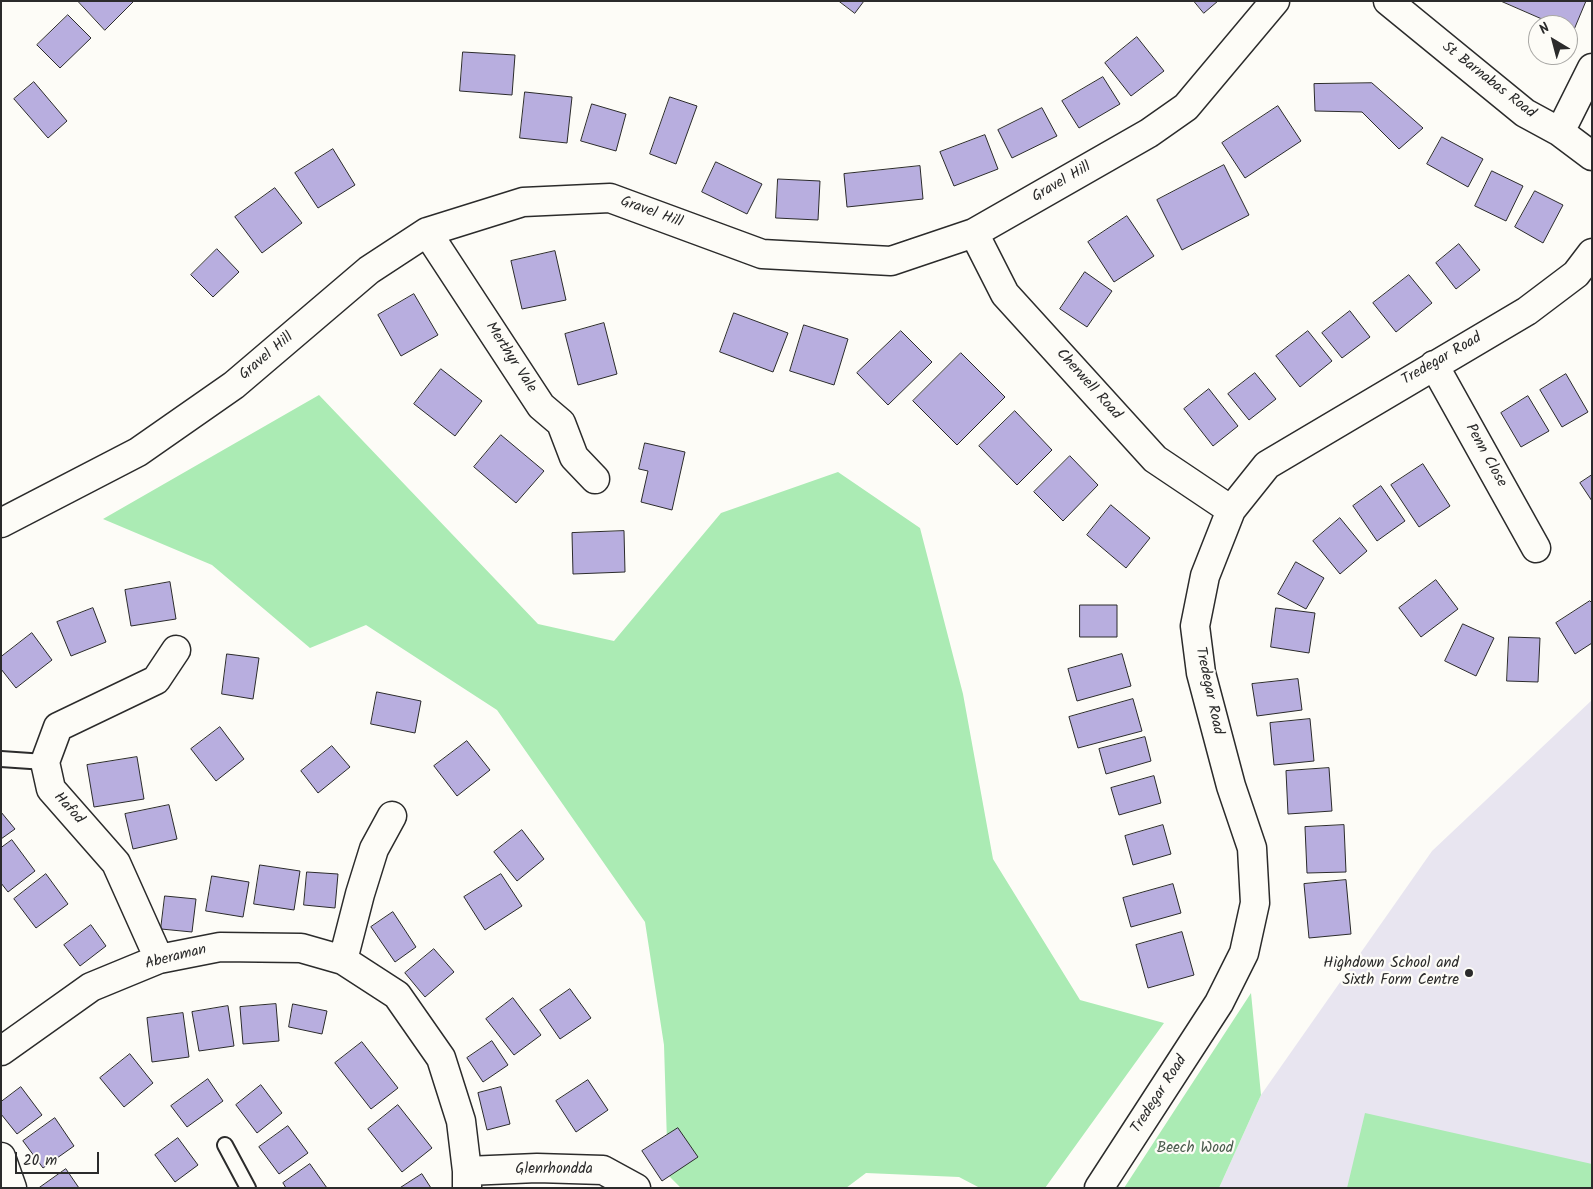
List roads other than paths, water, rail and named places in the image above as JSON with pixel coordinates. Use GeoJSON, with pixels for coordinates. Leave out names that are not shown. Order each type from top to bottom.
{"type":"FeatureCollection","features":[{"type":"Feature","properties":{"kind":"street","name":"Gravel Hill"},"geometry":{"type":"LineString","coordinates":[[1,522],[138,452],[234,385],[369,270],[427,232],[524,202],[610,198],[762,254],[891,260],[974,232],[1149,134],[1186,107],[1275,1]]}},
{"type":"Feature","properties":{"kind":"street","name":"St Barnabas Road"},"geometry":{"type":"LineString","coordinates":[[1388,1],[1525,113],[1560,132],[1592,156]]}},
{"type":"Feature","properties":{"kind":"street"},"geometry":{"type":"LineString","coordinates":[[1560,132],[1592,68]]}},
{"type":"Feature","properties":{"kind":"street","name":"Merthyr Vale"},"geometry":{"type":"LineString","coordinates":[[427,232],[541,406],[561,423],[574,457],[596,479]]}},
{"type":"Feature","properties":{"kind":"street","name":"Cherwell Road"},"geometry":{"type":"LineString","coordinates":[[974,232],[1005,294],[1156,459],[1231,510]]}},
{"type":"Feature","properties":{"kind":"street","name":"Tredegar Road"},"geometry":{"type":"LineString","coordinates":[[1099,1188],[1219,1003],[1244,953],[1255,902],[1252,848],[1231,786],[1201,673],[1196,626],[1205,576],[1231,510],[1267,465],[1527,311],[1576,274],[1592,253]]}},
{"type":"Feature","properties":{"kind":"street","name":"Penn Close"},"geometry":{"type":"LineString","coordinates":[[1434,365],[1536,548]]}},
{"type":"Feature","properties":{"kind":"street"},"geometry":{"type":"LineString","coordinates":[[45,762],[58,727],[156,680],[176,650]]}},
{"type":"Feature","properties":{"kind":"street","name":"Hafod"},"geometry":{"type":"LineString","coordinates":[[45,762],[51,789],[116,862],[159,959]]}},
{"type":"Feature","properties":{"kind":"street"},"geometry":{"type":"LineString","coordinates":[[344,960],[360,894],[374,849],[392,816]]}},
{"type":"Feature","properties":{"kind":"street","name":"Aberaman"},"geometry":{"type":"LineString","coordinates":[[1,1051],[91,987],[159,959],[220,947],[301,948],[344,960],[397,995],[441,1058],[461,1121],[467,1179]]}},
{"type":"Feature","properties":{"kind":"street"},"geometry":{"type":"LineString","coordinates":[[1,1157],[12,1188]]}},
{"type":"Feature","properties":{"kind":"street","name":"Glenrhondda"},"geometry":{"type":"LineString","coordinates":[[467,1179],[537,1168],[603,1170],[636,1188]]}},
{"type":"Feature","properties":{"kind":"lane"},"geometry":{"type":"LineString","coordinates":[[1,759],[45,762]]}},
{"type":"Feature","properties":{"kind":"lane"},"geometry":{"type":"LineString","coordinates":[[225,1145],[248,1188]]}},
{"type":"Feature","properties":{"kind":"place","name":"Highdown School and Sixth Form Centre"},"geometry":{"type":"Point","coordinates":[1469,973]}},
{"type":"Feature","properties":{"kind":"park label","name":"Beech Wood"},"geometry":{"type":"Point","coordinates":[1195,1149]}}]}
